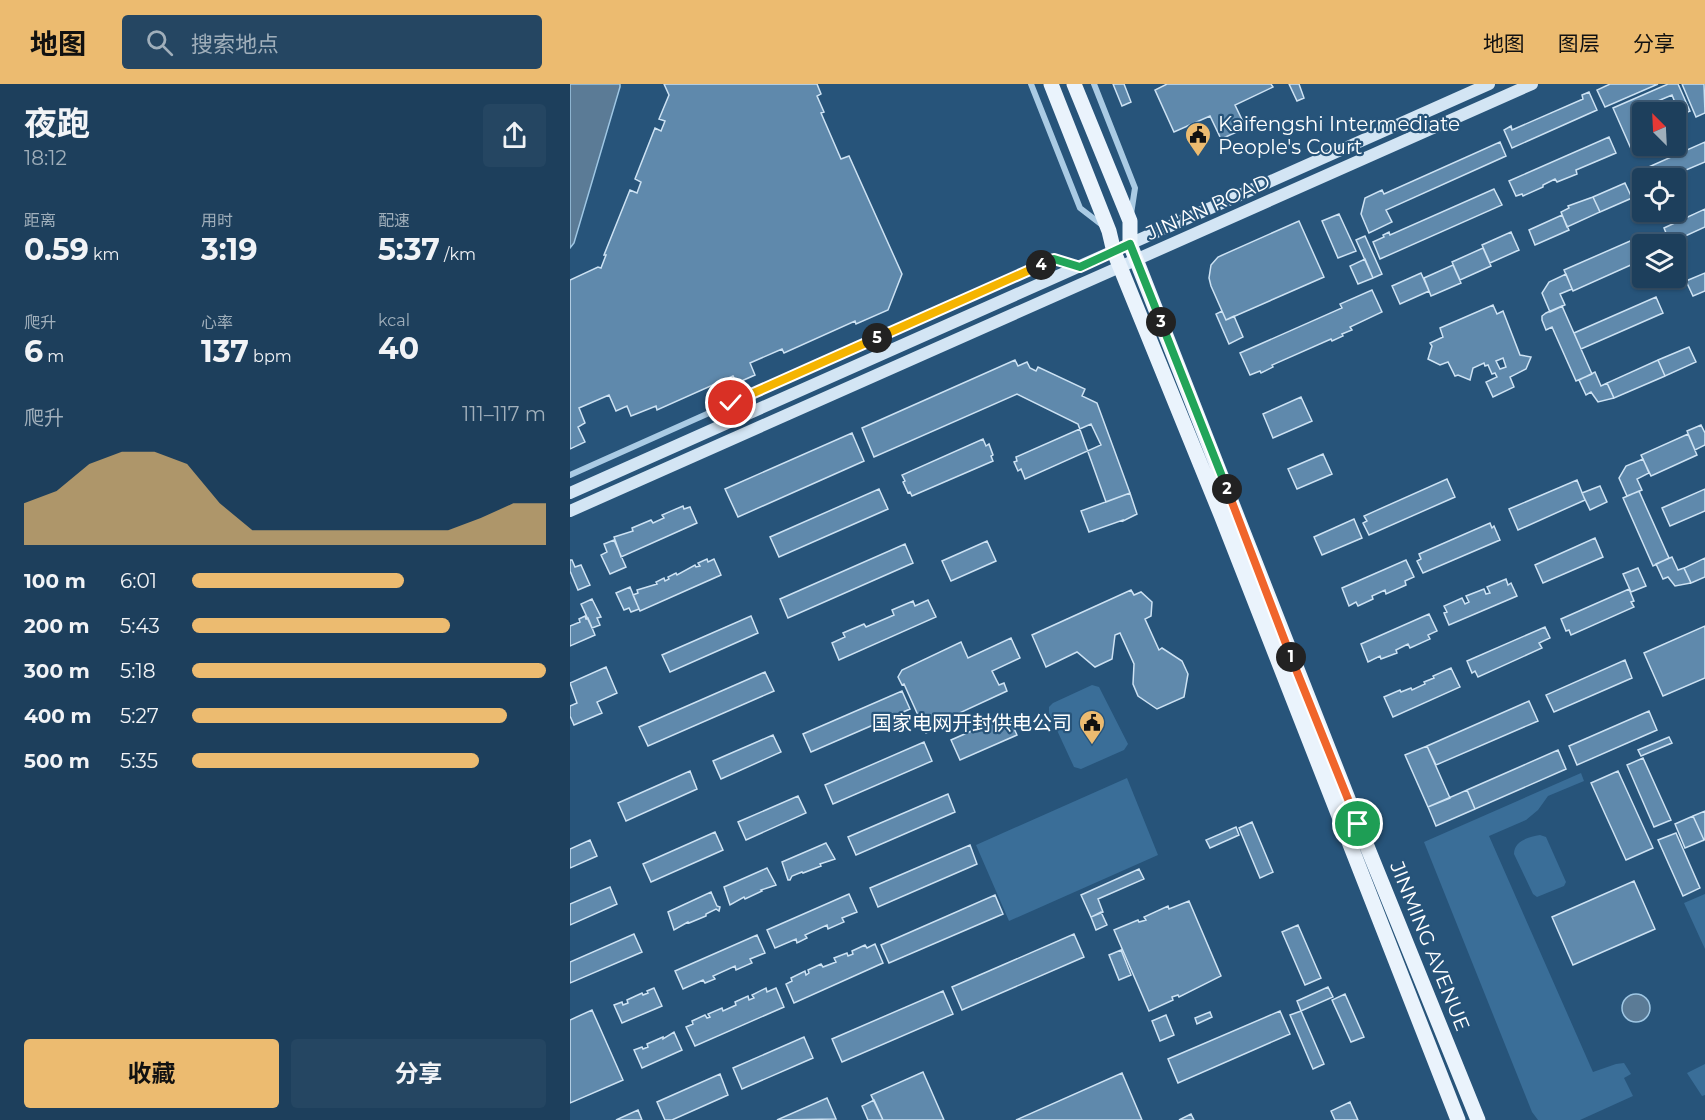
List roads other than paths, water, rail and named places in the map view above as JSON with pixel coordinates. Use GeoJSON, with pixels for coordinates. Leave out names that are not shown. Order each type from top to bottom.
{"type":"FeatureCollection","features":[{"type":"Feature","properties":{"kind":"main road","name":"JINMING AVENUE"},"geometry":{"type":"LineString","coordinates":[[1051,84],[1109,231],[1114,252],[1221,515],[1458,1120]]}},
{"type":"Feature","properties":{"kind":"main road","name":"JINMING AVENUE"},"geometry":{"type":"LineString","coordinates":[[1074,84],[1130,221],[1130,244],[1292,659],[1478,1120]]}},
{"type":"Feature","properties":{"kind":"main road","name":"JIN'AN ROAD"},"geometry":{"type":"LineString","coordinates":[[570,493],[1489,84]]}},
{"type":"Feature","properties":{"kind":"main road","name":"JIN'AN ROAD"},"geometry":{"type":"LineString","coordinates":[[570,512],[1532,84]]}},
{"type":"Feature","properties":{"kind":"street"},"geometry":{"type":"LineString","coordinates":[[1031,84],[1080,208],[1109,231]]}},
{"type":"Feature","properties":{"kind":"street"},"geometry":{"type":"LineString","coordinates":[[1094,84],[1135,188],[1130,221]]}},
{"type":"Feature","properties":{"kind":"street"},"geometry":{"type":"LineString","coordinates":[[570,475],[1054,259],[1080,267]]}},
{"type":"Feature","properties":{"kind":"place","name":"Kaifengshi Intermediate People's Court"},"geometry":{"type":"Point","coordinates":[1198,158]}},
{"type":"Feature","properties":{"kind":"place","name":"国家电网开封供电公司"},"geometry":{"type":"Point","coordinates":[1092,746]}}]}
